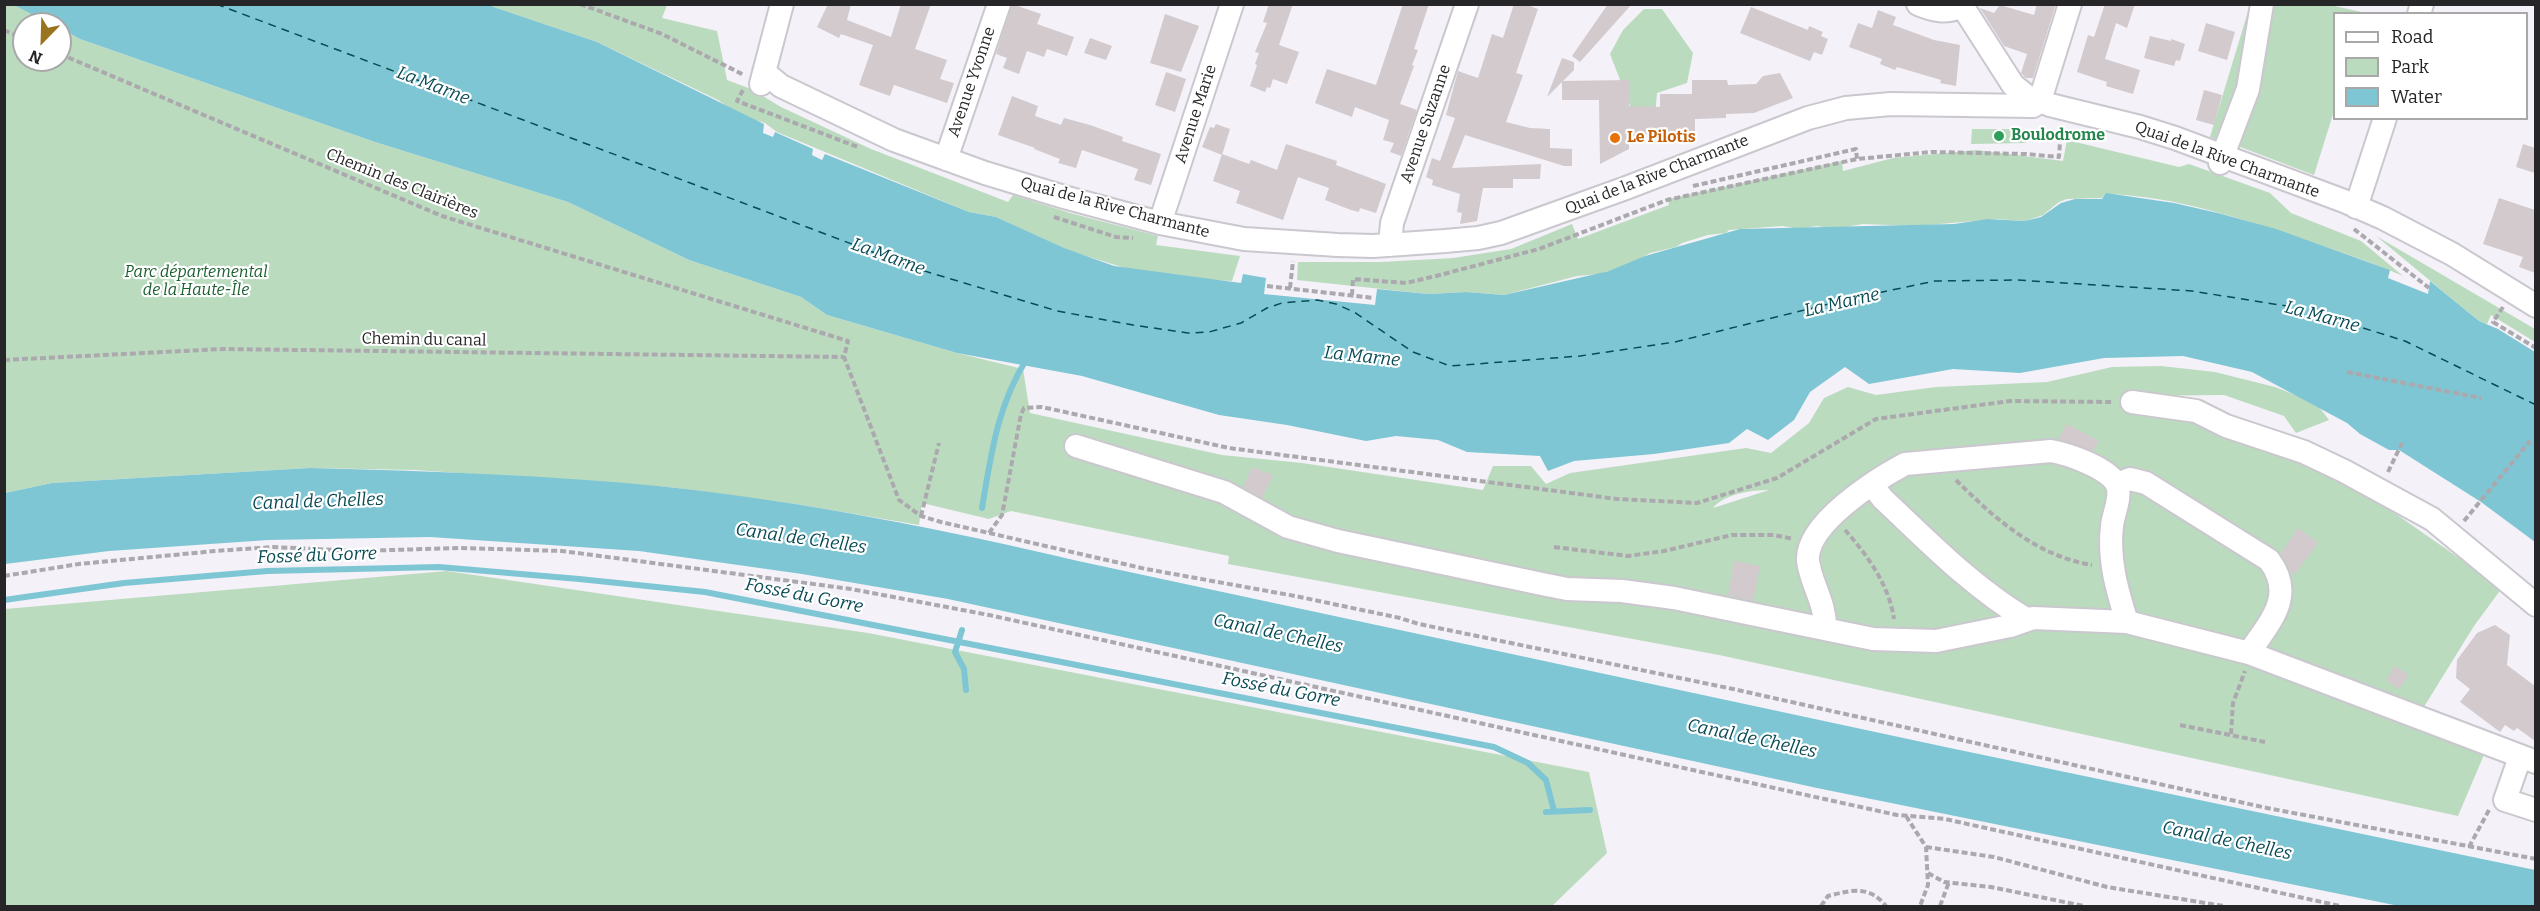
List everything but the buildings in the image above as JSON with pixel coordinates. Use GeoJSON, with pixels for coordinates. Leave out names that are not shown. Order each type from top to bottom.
{"type":"FeatureCollection","features":[{"type":"Feature","properties":{"kind":"street","name":"Quai de la Rive Charmante"},"geometry":{"type":"LineString","coordinates":[[782,4],[763,78],[894,140],[946,159],[1064,197],[1160,223],[1244,239],[1312,244],[1390,245],[1478,238],[1501,233],[1615,192],[1808,118],[1846,108],[1892,104],[2028,108],[2039,101],[2140,127],[2356,207],[2452,254],[2535,306]]}},
{"type":"Feature","properties":{"kind":"street","name":"Avenue Yvonne"},"geometry":{"type":"LineString","coordinates":[[946,159],[999,4]]}},
{"type":"Feature","properties":{"kind":"street","name":"Avenue Marie"},"geometry":{"type":"LineString","coordinates":[[1160,223],[1232,4]]}},
{"type":"Feature","properties":{"kind":"street","name":"Avenue Suzanne"},"geometry":{"type":"LineString","coordinates":[[1390,245],[1392,223],[1467,4]]}},
{"type":"Feature","properties":{"kind":"street"},"geometry":{"type":"LineString","coordinates":[[1918,4],[1934,11],[1948,12],[1961,6],[2010,81],[2022,93],[2039,101],[2070,4]]}},
{"type":"Feature","properties":{"kind":"street"},"geometry":{"type":"LineString","coordinates":[[2222,159],[2248,89],[2262,4]]}},
{"type":"Feature","properties":{"kind":"street"},"geometry":{"type":"LineString","coordinates":[[1994,107],[2005,99],[2010,81]]}},
{"type":"Feature","properties":{"kind":"street"},"geometry":{"type":"LineString","coordinates":[[2356,207],[2384,120]]}},
{"type":"Feature","properties":{"kind":"street"},"geometry":{"type":"LineString","coordinates":[[2132,402],[2196,411],[2226,426],[2304,452],[2344,471],[2432,519],[2535,604]]}},
{"type":"Feature","properties":{"kind":"street"},"geometry":{"type":"LineString","coordinates":[[1076,446],[1224,492],[1288,527],[1338,541],[1567,589],[1622,591],[1674,598],[1874,639],[1896,641],[1936,641],[2010,626],[2026,619],[2127,622],[2249,653],[2528,759],[2505,800],[2535,810]]}},
{"type":"Feature","properties":{"kind":"street"},"geometry":{"type":"LineString","coordinates":[[1825,628],[1825,614],[1808,559],[1811,545],[1832,516],[1872,485],[1905,464],[2051,451],[2071,455],[2110,477],[2116,484],[2118,493],[2112,524],[2111,566],[2127,622]]}},
{"type":"Feature","properties":{"kind":"street"},"geometry":{"type":"LineString","coordinates":[[2116,484],[2130,479],[2146,483],[2269,560],[2278,573],[2282,586],[2280,603],[2249,653]]}},
{"type":"Feature","properties":{"kind":"street"},"geometry":{"type":"LineString","coordinates":[[1872,485],[1883,499],[1987,594],[2026,619]]}},
{"type":"Feature","properties":{"kind":"path"},"geometry":{"type":"LineString","coordinates":[[580,4],[662,34],[732,69]]}},
{"type":"Feature","properties":{"kind":"path","name":"Chemin des Clairières"},"geometry":{"type":"LineString","coordinates":[[72,59],[442,216],[848,341],[844,357]]}},
{"type":"Feature","properties":{"kind":"path"},"geometry":{"type":"LineString","coordinates":[[1659,202],[1857,159],[1931,152],[2059,157],[2060,138]]}},
{"type":"Feature","properties":{"kind":"path"},"geometry":{"type":"LineString","coordinates":[[1683,188],[1856,149],[1857,159]]}},
{"type":"Feature","properties":{"kind":"path"},"geometry":{"type":"LineString","coordinates":[[1643,208],[1651,201]]}},
{"type":"Feature","properties":{"kind":"path"},"geometry":{"type":"LineString","coordinates":[[2356,207],[2351,227],[2429,288]]}},
{"type":"Feature","properties":{"kind":"path"},"geometry":{"type":"LineString","coordinates":[[1290,288],[1292,266]]}},
{"type":"Feature","properties":{"kind":"path"},"geometry":{"type":"LineString","coordinates":[[1267,286],[1374,298]]}},
{"type":"Feature","properties":{"kind":"path"},"geometry":{"type":"LineString","coordinates":[[2493,322],[2535,348]]}},
{"type":"Feature","properties":{"kind":"path","name":"Chemin du canal"},"geometry":{"type":"LineString","coordinates":[[4,360],[223,349],[844,357]]}},
{"type":"Feature","properties":{"kind":"path"},"geometry":{"type":"LineString","coordinates":[[844,357],[899,500],[921,516],[1146,569],[1295,596],[1419,624],[1733,688],[2267,808],[2535,859]]}},
{"type":"Feature","properties":{"kind":"path"},"geometry":{"type":"LineString","coordinates":[[2347,372],[2481,398]]}},
{"type":"Feature","properties":{"kind":"path"},"geometry":{"type":"LineString","coordinates":[[989,533],[1002,515],[1024,408],[1042,407],[1229,448],[1617,499],[1697,502],[1777,478],[1876,419],[2010,402],[2132,402]]}},
{"type":"Feature","properties":{"kind":"path"},"geometry":{"type":"LineString","coordinates":[[2458,528],[2530,441]]}},
{"type":"Feature","properties":{"kind":"path"},"geometry":{"type":"LineString","coordinates":[[921,516],[939,443]]}},
{"type":"Feature","properties":{"kind":"path"},"geometry":{"type":"LineString","coordinates":[[2389,470],[2402,443]]}},
{"type":"Feature","properties":{"kind":"path"},"geometry":{"type":"LineString","coordinates":[[1942,460],[1951,475],[1969,493],[2025,539],[2060,557],[2079,563],[2111,566]]}},
{"type":"Feature","properties":{"kind":"path"},"geometry":{"type":"LineString","coordinates":[[1832,516],[1853,539],[1885,587],[1893,610],[1896,641]]}},
{"type":"Feature","properties":{"kind":"path"},"geometry":{"type":"LineString","coordinates":[[1554,547],[1611,555],[1646,555],[1732,535],[1750,534],[1794,539],[1811,545]]}},
{"type":"Feature","properties":{"kind":"path"},"geometry":{"type":"LineString","coordinates":[[4,576],[79,564],[273,547],[357,551],[461,548],[562,551],[851,589],[979,613],[1905,816],[1946,819],[2340,906]]}},
{"type":"Feature","properties":{"kind":"path"},"geometry":{"type":"LineString","coordinates":[[2231,734],[2235,694],[2249,653]]}},
{"type":"Feature","properties":{"kind":"path"},"geometry":{"type":"LineString","coordinates":[[2180,725],[2265,742]]}},
{"type":"Feature","properties":{"kind":"path"},"geometry":{"type":"LineString","coordinates":[[2469,847],[2487,811],[2505,800]]}},
{"type":"Feature","properties":{"kind":"path"},"geometry":{"type":"LineString","coordinates":[[1905,816],[1926,847],[1928,885],[1920,906]]}},
{"type":"Feature","properties":{"kind":"path"},"geometry":{"type":"LineString","coordinates":[[1926,847],[1994,857],[2107,887],[2224,906]]}},
{"type":"Feature","properties":{"kind":"path"},"geometry":{"type":"LineString","coordinates":[[1928,873],[1944,882],[1991,887],[2084,906]]}},
{"type":"Feature","properties":{"kind":"path"},"geometry":{"type":"LineString","coordinates":[[1940,906],[1949,882]]}},
{"type":"Feature","properties":{"kind":"path"},"geometry":{"type":"LineString","coordinates":[[1821,906],[1828,896],[1861,889],[1878,897],[1886,906]]}},
{"type":"Feature","properties":{"kind":"green space","name":"Parc départemental de la Haute-Île"},"geometry":{"type":"Polygon","coordinates":[[[14,4],[29,12],[12,12],[12,72],[72,72],[72,35],[375,142],[568,202],[689,260],[801,297],[827,315],[957,353],[1023,369],[1030,413],[1222,455],[1302,463],[1483,490],[1493,466],[1531,466],[1546,484],[1570,473],[1746,448],[1771,453],[1809,423],[1824,398],[1848,387],[1876,395],[1936,387],[2047,382],[2112,367],[2161,366],[2215,372],[2275,387],[2316,403],[2329,420],[2296,433],[2284,416],[2224,395],[2125,396],[2315,469],[2393,512],[2502,588],[2474,626],[2414,723],[2486,750],[2458,816],[1719,655],[1228,564],[1229,556],[1011,511],[989,519],[922,503],[919,525],[802,505],[669,487],[414,470],[310,468],[52,483],[5,493],[4,5],[14,4]],[[1769,490],[1731,496],[1713,508],[1769,490]]]}},
{"type":"Feature","properties":{"kind":"green space"},"geometry":{"type":"Polygon","coordinates":[[[488,5],[667,5],[662,18],[717,31],[727,80],[751,89],[781,107],[871,149],[1008,202],[1013,195],[1070,213],[1158,236],[1156,245],[1240,256],[1232,281],[1176,278],[1128,269],[1067,250],[996,217],[969,212],[777,132],[765,123],[741,116],[718,100],[597,42],[488,5]]]}},
{"type":"Feature","properties":{"kind":"green space"},"geometry":{"type":"Polygon","coordinates":[[[2250,5],[2253,5],[2241,89],[2222,141],[2210,137],[2250,5]]]}},
{"type":"Feature","properties":{"kind":"green space"},"geometry":{"type":"Polygon","coordinates":[[[2268,5],[2330,5],[2362,12],[2333,12],[2333,114],[2314,175],[2235,145],[2268,5]]]}},
{"type":"Feature","properties":{"kind":"green space"},"geometry":{"type":"Polygon","coordinates":[[[1644,9],[1662,9],[1693,53],[1687,83],[1657,93],[1655,117],[1636,121],[1610,54],[1623,30],[1644,9]]]}},
{"type":"Feature","properties":{"kind":"green space","name":"Boulodrome"},"geometry":{"type":"Polygon","coordinates":[[[1972,129],[2025,129],[2026,143],[1971,144],[1972,129]]]}},
{"type":"Feature","properties":{"kind":"green space"},"geometry":{"type":"Polygon","coordinates":[[[2067,140],[2179,167],[2189,164],[2270,193],[2291,213],[2361,241],[2403,276],[2308,241],[2208,210],[2158,199],[2106,194],[2102,198],[2067,199],[2059,202],[2043,215],[2026,221],[1997,219],[1917,226],[1863,224],[1834,229],[1817,226],[1799,229],[1782,226],[1729,230],[1726,233],[1708,235],[1676,247],[1650,253],[1615,272],[1577,276],[1504,295],[1466,292],[1428,294],[1297,280],[1298,262],[1381,262],[1453,258],[1511,249],[1572,224],[1578,239],[1669,205],[1668,199],[1842,161],[1843,171],[1893,158],[1977,150],[2063,161],[2067,140]]]}},
{"type":"Feature","properties":{"kind":"green space"},"geometry":{"type":"Polygon","coordinates":[[[2376,236],[2535,329],[2535,342],[2491,315],[2487,324],[2479,321],[2376,236]]]}},
{"type":"Feature","properties":{"kind":"green space"},"geometry":{"type":"Polygon","coordinates":[[[447,571],[868,633],[1589,772],[1607,853],[1552,906],[5,906],[5,609],[447,571]]]}},
{"type":"Feature","properties":{"kind":"water","name":"La Marne"},"geometry":{"type":"Polygon","coordinates":[[[14,5],[488,5],[597,42],[764,124],[763,133],[773,137],[775,132],[813,149],[812,155],[822,160],[825,154],[969,212],[996,217],[1064,248],[1114,266],[1241,283],[1243,274],[1266,278],[1264,294],[1375,305],[1377,289],[1428,294],[1466,292],[1504,295],[1609,271],[1645,256],[1740,229],[1954,224],[1988,219],[2025,221],[2041,217],[2061,203],[2075,199],[2102,199],[2106,193],[2174,203],[2276,229],[2390,270],[2388,278],[2428,294],[2430,281],[2479,321],[2498,329],[2535,352],[2535,542],[2481,502],[2399,450],[2389,450],[2360,434],[2347,423],[2252,372],[2183,356],[2104,358],[2020,373],[1953,369],[1869,384],[1845,367],[1810,392],[1794,420],[1768,440],[1747,429],[1729,443],[1654,454],[1574,461],[1548,471],[1540,456],[1467,452],[1438,440],[1396,436],[1366,441],[1287,425],[1219,415],[1082,376],[957,353],[827,315],[801,297],[689,260],[568,202],[375,142],[80,39],[72,35],[72,12],[28,12],[14,5]]]}},
{"type":"Feature","properties":{"kind":"water","name":"Canal de Chelles"},"geometry":{"type":"Polygon","coordinates":[[[310,468],[489,474],[668,487],[771,500],[925,527],[1950,748],[2535,870],[2535,906],[2399,906],[1817,788],[948,599],[802,574],[639,551],[430,537],[268,540],[109,551],[5,564],[5,493],[52,483],[310,468]]]}},
{"type":"Feature","properties":{"kind":"waterway"},"geometry":{"type":"LineString","coordinates":[[982,508],[996,432],[1008,395],[1026,360]]}},
{"type":"Feature","properties":{"kind":"waterway","name":"Fossé du Gorre"},"geometry":{"type":"LineString","coordinates":[[4,600],[124,583],[267,571],[439,567],[705,592],[1494,747],[1528,763],[1546,780],[1554,811]]}},
{"type":"Feature","properties":{"kind":"waterway"},"geometry":{"type":"LineString","coordinates":[[962,630],[955,652],[964,669],[966,690]]}},
{"type":"Feature","properties":{"kind":"waterway"},"geometry":{"type":"LineString","coordinates":[[1546,812],[1590,810]]}},
{"type":"Feature","properties":{"kind":"ferry route"},"geometry":{"type":"LineString","coordinates":[[216,4],[918,269],[1057,311],[1133,325],[1188,333],[1209,332],[1241,323],[1267,308],[1282,303],[1317,300],[1336,304],[1354,312],[1413,352],[1450,366],[1580,356],[1675,342],[1849,299],[1935,281],[2017,280],[2192,291],[2299,308],[2405,341],[2536,405]]}},
{"type":"Feature","properties":{"kind":"place","name":"Boulodrome"},"geometry":{"type":"Point","coordinates":[1999,136]}},
{"type":"Feature","properties":{"kind":"place","name":"Le Pilotis"},"geometry":{"type":"Point","coordinates":[1615,138]}}]}
